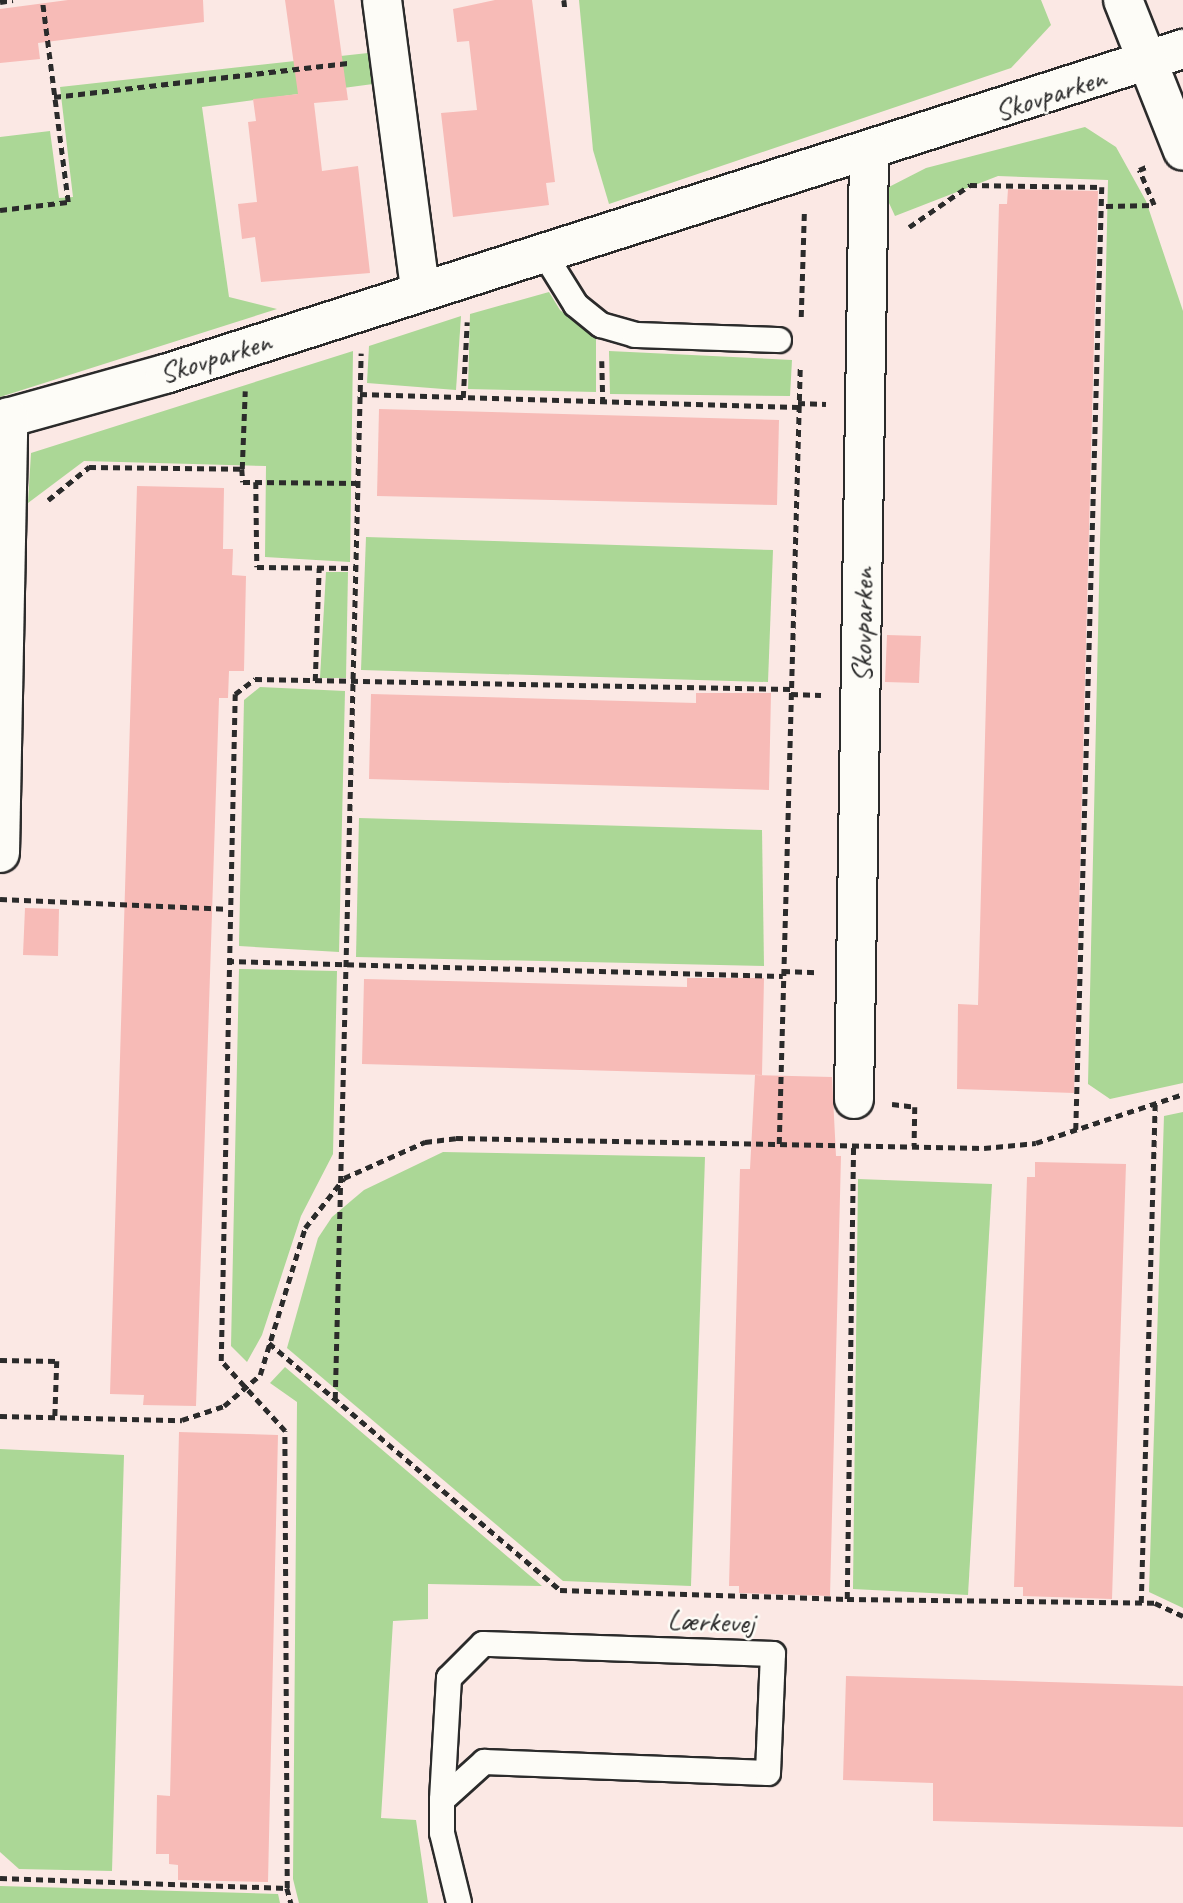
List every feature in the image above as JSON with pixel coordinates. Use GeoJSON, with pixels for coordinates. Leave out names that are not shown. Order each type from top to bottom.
{"type":"FeatureCollection","features":[{"type":"Feature","properties":{"kind":"street"},"geometry":{"type":"LineString","coordinates":[[382,0],[420,289]]}},
{"type":"Feature","properties":{"kind":"street"},"geometry":{"type":"LineString","coordinates":[[1123,0],[1166,56],[1172,156]]}},
{"type":"Feature","properties":{"kind":"street","name":"Skovparken"},"geometry":{"type":"LineString","coordinates":[[0,853],[6,516],[4,419],[362,310],[420,289],[869,151],[1166,56]]}},
{"type":"Feature","properties":{"kind":"street","name":"Skovparken"},"geometry":{"type":"LineString","coordinates":[[854,1099],[869,151]]}},
{"type":"Feature","properties":{"kind":"lane"},"geometry":{"type":"LineString","coordinates":[[543,251],[576,304],[601,325],[635,335],[790,346]]}},
{"type":"Feature","properties":{"kind":"lane","name":"Lærkevej"},"geometry":{"type":"LineString","coordinates":[[442,1800],[484,1762],[768,1773],[773,1654],[483,1644],[449,1678],[442,1800],[442,1833],[459,1903]]}},
{"type":"Feature","properties":{"kind":"path"},"geometry":{"type":"LineString","coordinates":[[0,2],[13,0]]}},
{"type":"Feature","properties":{"kind":"path"},"geometry":{"type":"LineString","coordinates":[[0,210],[68,202],[42,0]]}},
{"type":"Feature","properties":{"kind":"path"},"geometry":{"type":"LineString","coordinates":[[564,0],[565,8]]}},
{"type":"Feature","properties":{"kind":"path"},"geometry":{"type":"LineString","coordinates":[[54,97],[389,58]]}},
{"type":"Feature","properties":{"kind":"path"},"geometry":{"type":"LineString","coordinates":[[1106,206],[1154,205],[1139,170],[1172,156]]}},
{"type":"Feature","properties":{"kind":"path"},"geometry":{"type":"LineString","coordinates":[[801,327],[805,170]]}},
{"type":"Feature","properties":{"kind":"path"},"geometry":{"type":"LineString","coordinates":[[868,243],[887,243],[970,185],[1102,187],[1106,206],[1076,1130]]}},
{"type":"Feature","properties":{"kind":"path"},"geometry":{"type":"LineString","coordinates":[[457,278],[467,307],[463,398]]}},
{"type":"Feature","properties":{"kind":"path"},"geometry":{"type":"LineString","coordinates":[[335,1399],[344,1178],[362,310]]}},
{"type":"Feature","properties":{"kind":"path"},"geometry":{"type":"LineString","coordinates":[[779,1144],[798,407],[790,346]]}},
{"type":"Feature","properties":{"kind":"path"},"geometry":{"type":"LineString","coordinates":[[245,379],[243,482],[359,484]]}},
{"type":"Feature","properties":{"kind":"path"},"geometry":{"type":"LineString","coordinates":[[360,394],[798,407]]}},
{"type":"Feature","properties":{"kind":"path"},"geometry":{"type":"LineString","coordinates":[[6,516],[29,515],[89,467],[243,469]]}},
{"type":"Feature","properties":{"kind":"path"},"geometry":{"type":"LineString","coordinates":[[256,482],[257,567],[358,568]]}},
{"type":"Feature","properties":{"kind":"path"},"geometry":{"type":"LineString","coordinates":[[315,681],[319,568]]}},
{"type":"Feature","properties":{"kind":"path"},"geometry":{"type":"LineString","coordinates":[[291,1903],[286,1888],[285,1431],[221,1360],[227,909],[236,694],[255,679],[791,690]]}},
{"type":"Feature","properties":{"kind":"path"},"geometry":{"type":"LineString","coordinates":[[0,899],[227,909]]}},
{"type":"Feature","properties":{"kind":"path"},"geometry":{"type":"LineString","coordinates":[[227,961],[783,976]]}},
{"type":"Feature","properties":{"kind":"path"},"geometry":{"type":"LineString","coordinates":[[0,1416],[182,1420],[225,1406],[244,1386],[260,1375],[305,1228],[344,1178],[425,1142],[456,1138],[914,1146],[1023,1144],[1076,1130],[1155,1101],[1183,1094]]}},
{"type":"Feature","properties":{"kind":"path"},"geometry":{"type":"LineString","coordinates":[[854,1099],[915,1107],[914,1146]]}},
{"type":"Feature","properties":{"kind":"path"},"geometry":{"type":"LineString","coordinates":[[1141,1603],[1155,1101]]}},
{"type":"Feature","properties":{"kind":"path"},"geometry":{"type":"LineString","coordinates":[[847,1599],[853,1145]]}},
{"type":"Feature","properties":{"kind":"path"},"geometry":{"type":"LineString","coordinates":[[269,1343],[560,1590],[847,1599],[1141,1603],[1183,1616]]}},
{"type":"Feature","properties":{"kind":"path"},"geometry":{"type":"LineString","coordinates":[[0,1360],[57,1361],[55,1417]]}},
{"type":"Feature","properties":{"kind":"path"},"geometry":{"type":"LineString","coordinates":[[0,1878],[286,1888]]}},
{"type":"Feature","properties":{"kind":"green space"},"geometry":{"type":"Polygon","coordinates":[[[579,0],[1041,0],[1051,25],[1011,68],[609,204],[593,150],[579,0]]]}},
{"type":"Feature","properties":{"kind":"green space"},"geometry":{"type":"Polygon","coordinates":[[[368,53],[373,84],[202,107],[229,297],[277,309],[0,397],[0,137],[50,131],[59,198],[73,197],[60,87],[368,53]]]}},
{"type":"Feature","properties":{"kind":"green space"},"geometry":{"type":"Polygon","coordinates":[[[1085,127],[1116,147],[1146,201],[1183,311],[1183,1083],[1110,1099],[1088,1084],[1108,180],[998,176],[895,216],[883,190],[926,168],[1085,127]]]}},
{"type":"Feature","properties":{"kind":"green space"},"geometry":{"type":"Polygon","coordinates":[[[549,292],[560,310],[596,339],[596,392],[468,389],[470,314],[549,292]]]}},
{"type":"Feature","properties":{"kind":"green space"},"geometry":{"type":"Polygon","coordinates":[[[461,316],[456,390],[367,383],[369,346],[461,316]]]}},
{"type":"Feature","properties":{"kind":"green space"},"geometry":{"type":"Polygon","coordinates":[[[353,351],[350,562],[265,557],[266,466],[84,461],[28,503],[31,453],[353,351]]]}},
{"type":"Feature","properties":{"kind":"green space"},"geometry":{"type":"Polygon","coordinates":[[[609,351],[792,360],[790,396],[610,394],[609,351]]]}},
{"type":"Feature","properties":{"kind":"green space"},"geometry":{"type":"Polygon","coordinates":[[[366,537],[773,550],[768,682],[361,670],[366,537]]]}},
{"type":"Feature","properties":{"kind":"green space"},"geometry":{"type":"Polygon","coordinates":[[[326,572],[348,572],[346,678],[320,678],[326,572]]]}},
{"type":"Feature","properties":{"kind":"green space"},"geometry":{"type":"Polygon","coordinates":[[[260,687],[345,691],[339,952],[239,946],[244,700],[260,687]]]}},
{"type":"Feature","properties":{"kind":"green space"},"geometry":{"type":"Polygon","coordinates":[[[359,818],[762,830],[764,966],[356,957],[359,818]]]}},
{"type":"Feature","properties":{"kind":"green space"},"geometry":{"type":"Polygon","coordinates":[[[239,969],[337,971],[333,1154],[301,1216],[262,1335],[247,1362],[231,1346],[239,969]]]}},
{"type":"Feature","properties":{"kind":"green space"},"geometry":{"type":"Polygon","coordinates":[[[1183,1112],[1183,1608],[1149,1592],[1164,1116],[1183,1112]]]}},
{"type":"Feature","properties":{"kind":"green space"},"geometry":{"type":"Polygon","coordinates":[[[443,1152],[705,1157],[691,1586],[563,1581],[287,1348],[318,1238],[332,1217],[364,1190],[443,1152]]]}},
{"type":"Feature","properties":{"kind":"green space"},"geometry":{"type":"Polygon","coordinates":[[[858,1179],[992,1184],[968,1595],[853,1589],[858,1179]]]}},
{"type":"Feature","properties":{"kind":"green space"},"geometry":{"type":"Polygon","coordinates":[[[285,1367],[542,1586],[428,1584],[428,1619],[393,1621],[381,1818],[416,1820],[428,1903],[299,1903],[293,1879],[297,1402],[270,1383],[285,1367]]]}},
{"type":"Feature","properties":{"kind":"green space"},"geometry":{"type":"Polygon","coordinates":[[[0,1449],[124,1455],[112,1871],[19,1869],[0,1852],[0,1449]]]}},
{"type":"Feature","properties":{"kind":"green space"},"geometry":{"type":"Polygon","coordinates":[[[0,1886],[278,1894],[280,1903],[0,1903],[0,1886]]]}},
{"type":"Feature","properties":{"kind":"building"},"geometry":{"type":"Polygon","coordinates":[[[68,0],[203,0],[204,22],[38,43],[40,59],[0,63],[0,9],[68,0]]]}},
{"type":"Feature","properties":{"kind":"building"},"geometry":{"type":"Polygon","coordinates":[[[285,0],[334,0],[348,100],[314,103],[322,171],[358,166],[370,273],[261,282],[255,237],[242,239],[238,204],[257,202],[248,122],[256,121],[253,99],[298,94],[285,0]]]}},
{"type":"Feature","properties":{"kind":"building"},"geometry":{"type":"Polygon","coordinates":[[[495,0],[532,0],[555,182],[546,183],[549,205],[453,217],[441,113],[477,110],[469,41],[457,42],[453,9],[495,0]]]}},
{"type":"Feature","properties":{"kind":"building"},"geometry":{"type":"Polygon","coordinates":[[[1008,189],[1098,191],[1074,1093],[957,1089],[958,1004],[978,1005],[999,204],[1007,204],[1008,189]]]}},
{"type":"Feature","properties":{"kind":"building"},"geometry":{"type":"Polygon","coordinates":[[[379,409],[779,420],[777,505],[377,496],[379,409]]]}},
{"type":"Feature","properties":{"kind":"building"},"geometry":{"type":"Polygon","coordinates":[[[137,486],[224,488],[223,549],[233,549],[232,575],[246,576],[244,671],[229,671],[228,698],[219,698],[196,1406],[143,1405],[144,1395],[110,1394],[137,486]]]}},
{"type":"Feature","properties":{"kind":"building"},"geometry":{"type":"Polygon","coordinates":[[[887,635],[921,636],[919,683],[885,682],[887,635]]]}},
{"type":"Feature","properties":{"kind":"building"},"geometry":{"type":"Polygon","coordinates":[[[696,693],[771,693],[769,790],[369,779],[371,694],[696,703],[696,693]]]}},
{"type":"Feature","properties":{"kind":"building"},"geometry":{"type":"Polygon","coordinates":[[[25,908],[59,909],[58,956],[23,955],[25,908]]]}},
{"type":"Feature","properties":{"kind":"building"},"geometry":{"type":"Polygon","coordinates":[[[687,978],[764,978],[762,1075],[362,1064],[364,979],[687,987],[687,978]]]}},
{"type":"Feature","properties":{"kind":"building"},"geometry":{"type":"Polygon","coordinates":[[[755,1075],[832,1077],[836,1156],[841,1156],[830,1596],[739,1593],[739,1586],[729,1586],[740,1169],[750,1169],[755,1075]]]}},
{"type":"Feature","properties":{"kind":"building"},"geometry":{"type":"Polygon","coordinates":[[[1035,1162],[1126,1164],[1112,1599],[1023,1596],[1023,1587],[1014,1587],[1027,1177],[1035,1177],[1035,1162]]]}},
{"type":"Feature","properties":{"kind":"building"},"geometry":{"type":"Polygon","coordinates":[[[179,1432],[278,1435],[268,1882],[178,1880],[178,1865],[169,1864],[169,1854],[156,1854],[157,1795],[170,1796],[179,1432]]]}},
{"type":"Feature","properties":{"kind":"building"},"geometry":{"type":"Polygon","coordinates":[[[846,1676],[1183,1686],[1183,1827],[933,1821],[933,1783],[843,1780],[846,1676]]]}}]}
